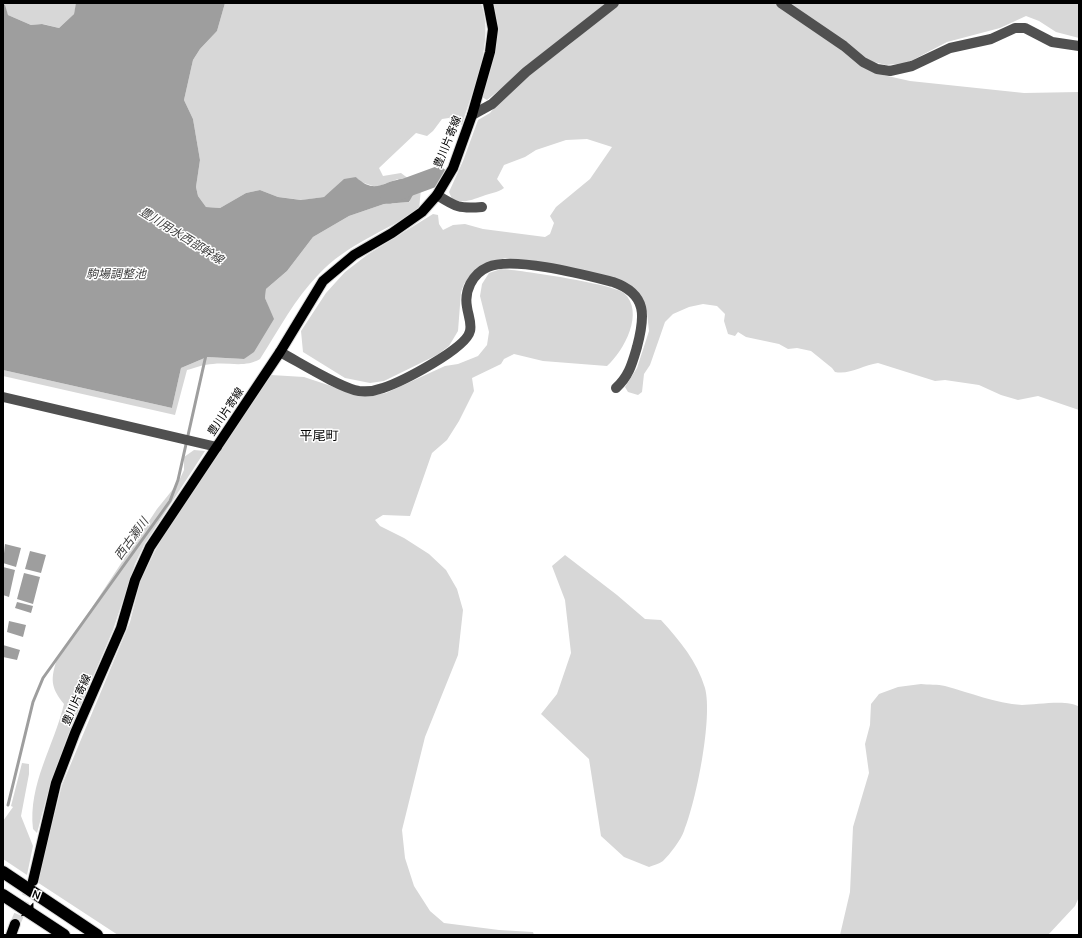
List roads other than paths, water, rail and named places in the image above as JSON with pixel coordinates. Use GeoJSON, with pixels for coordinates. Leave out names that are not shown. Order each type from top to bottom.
{"type":"FeatureCollection","features":[{"type":"Feature","properties":{"kind":"highway"},"geometry":{"type":"LineString","coordinates":[[3,872],[97,935]]}},
{"type":"Feature","properties":{"kind":"highway"},"geometry":{"type":"LineString","coordinates":[[3,895],[64,935]]}},
{"type":"Feature","properties":{"kind":"main road","name":"豊川片寄線"},"geometry":{"type":"LineString","coordinates":[[33,882],[56,783],[75,733],[121,628],[135,580],[150,547],[166,520],[217,447],[280,352],[323,281],[354,255],[392,233],[422,212],[437,195],[453,168],[472,115],[490,52],[493,29],[488,3]]}},
{"type":"Feature","properties":{"kind":"main road"},"geometry":{"type":"LineString","coordinates":[[10,935],[15,924]]}},
{"type":"Feature","properties":{"kind":"street"},"geometry":{"type":"LineString","coordinates":[[472,115],[492,104],[526,72],[614,3]]}},
{"type":"Feature","properties":{"kind":"street"},"geometry":{"type":"LineString","coordinates":[[781,3],[844,46],[863,62],[877,69],[890,71],[912,66],[950,48],[991,40],[1016,28],[1025,28],[1052,42],[1079,46]]}},
{"type":"Feature","properties":{"kind":"street"},"geometry":{"type":"LineString","coordinates":[[437,195],[455,207],[482,207]]}},
{"type":"Feature","properties":{"kind":"street"},"geometry":{"type":"LineString","coordinates":[[280,352],[346,387],[358,391],[371,392],[383,388],[439,360],[466,338],[470,331],[470,323],[466,306],[466,294],[471,282],[478,274],[488,267],[509,264],[536,266],[613,282],[626,288],[637,297],[642,306],[642,328],[630,373],[616,388]]}},
{"type":"Feature","properties":{"kind":"street"},"geometry":{"type":"LineString","coordinates":[[3,396],[217,447]]}},
{"type":"Feature","properties":{"kind":"water","name":"駒場調整池"},"geometry":{"type":"Polygon","coordinates":[[[76,3],[225,3],[217,31],[200,49],[193,60],[184,100],[193,119],[200,160],[196,187],[198,196],[206,207],[220,208],[246,193],[260,190],[278,197],[301,200],[324,197],[344,179],[356,177],[363,183],[370,186],[381,185],[399,179],[406,179],[412,185],[414,193],[409,202],[384,204],[349,216],[313,237],[287,271],[266,289],[265,298],[274,319],[254,352],[244,359],[207,357],[181,368],[172,408],[3,370],[3,4],[5,5],[8,15],[31,25],[42,24],[59,28],[74,14],[76,3]]]}},
{"type":"Feature","properties":{"kind":"water"},"geometry":{"type":"Polygon","coordinates":[[[437,172],[439,180],[420,186],[415,183],[419,177],[437,172]]]}},
{"type":"Feature","properties":{"kind":"water"},"geometry":{"type":"Polygon","coordinates":[[[5,544],[21,548],[16,567],[3,563],[5,544]]]}},
{"type":"Feature","properties":{"kind":"water"},"geometry":{"type":"Polygon","coordinates":[[[30,551],[46,555],[41,573],[25,569],[30,551]]]}},
{"type":"Feature","properties":{"kind":"water"},"geometry":{"type":"Polygon","coordinates":[[[3,567],[15,570],[9,597],[3,595],[3,567]]]}},
{"type":"Feature","properties":{"kind":"water"},"geometry":{"type":"Polygon","coordinates":[[[24,573],[40,577],[33,604],[17,599],[24,573]]]}},
{"type":"Feature","properties":{"kind":"water"},"geometry":{"type":"Polygon","coordinates":[[[17,602],[33,606],[31,613],[15,608],[17,602]]]}},
{"type":"Feature","properties":{"kind":"water"},"geometry":{"type":"Polygon","coordinates":[[[9,621],[26,625],[23,637],[7,632],[9,621]]]}},
{"type":"Feature","properties":{"kind":"water"},"geometry":{"type":"Polygon","coordinates":[[[3,645],[20,650],[17,660],[3,657],[3,645]]]}},
{"type":"Feature","properties":{"kind":"waterway","name":"豊川用水西部幹線"},"geometry":{"type":"LineString","coordinates":[[389,194],[438,176]]}},
{"type":"Feature","properties":{"kind":"waterway","name":"西古瀬川"},"geometry":{"type":"LineString","coordinates":[[8,805],[33,702],[43,678],[170,501],[178,480],[206,355]]}},
{"type":"Feature","properties":{"kind":"tunnel"},"geometry":{"type":"LineString","coordinates":[[15,924],[32,884]]}},
{"type":"Feature","properties":{"kind":"district","name":"平尾町"},"geometry":{"type":"Point","coordinates":[319,436]}}]}
